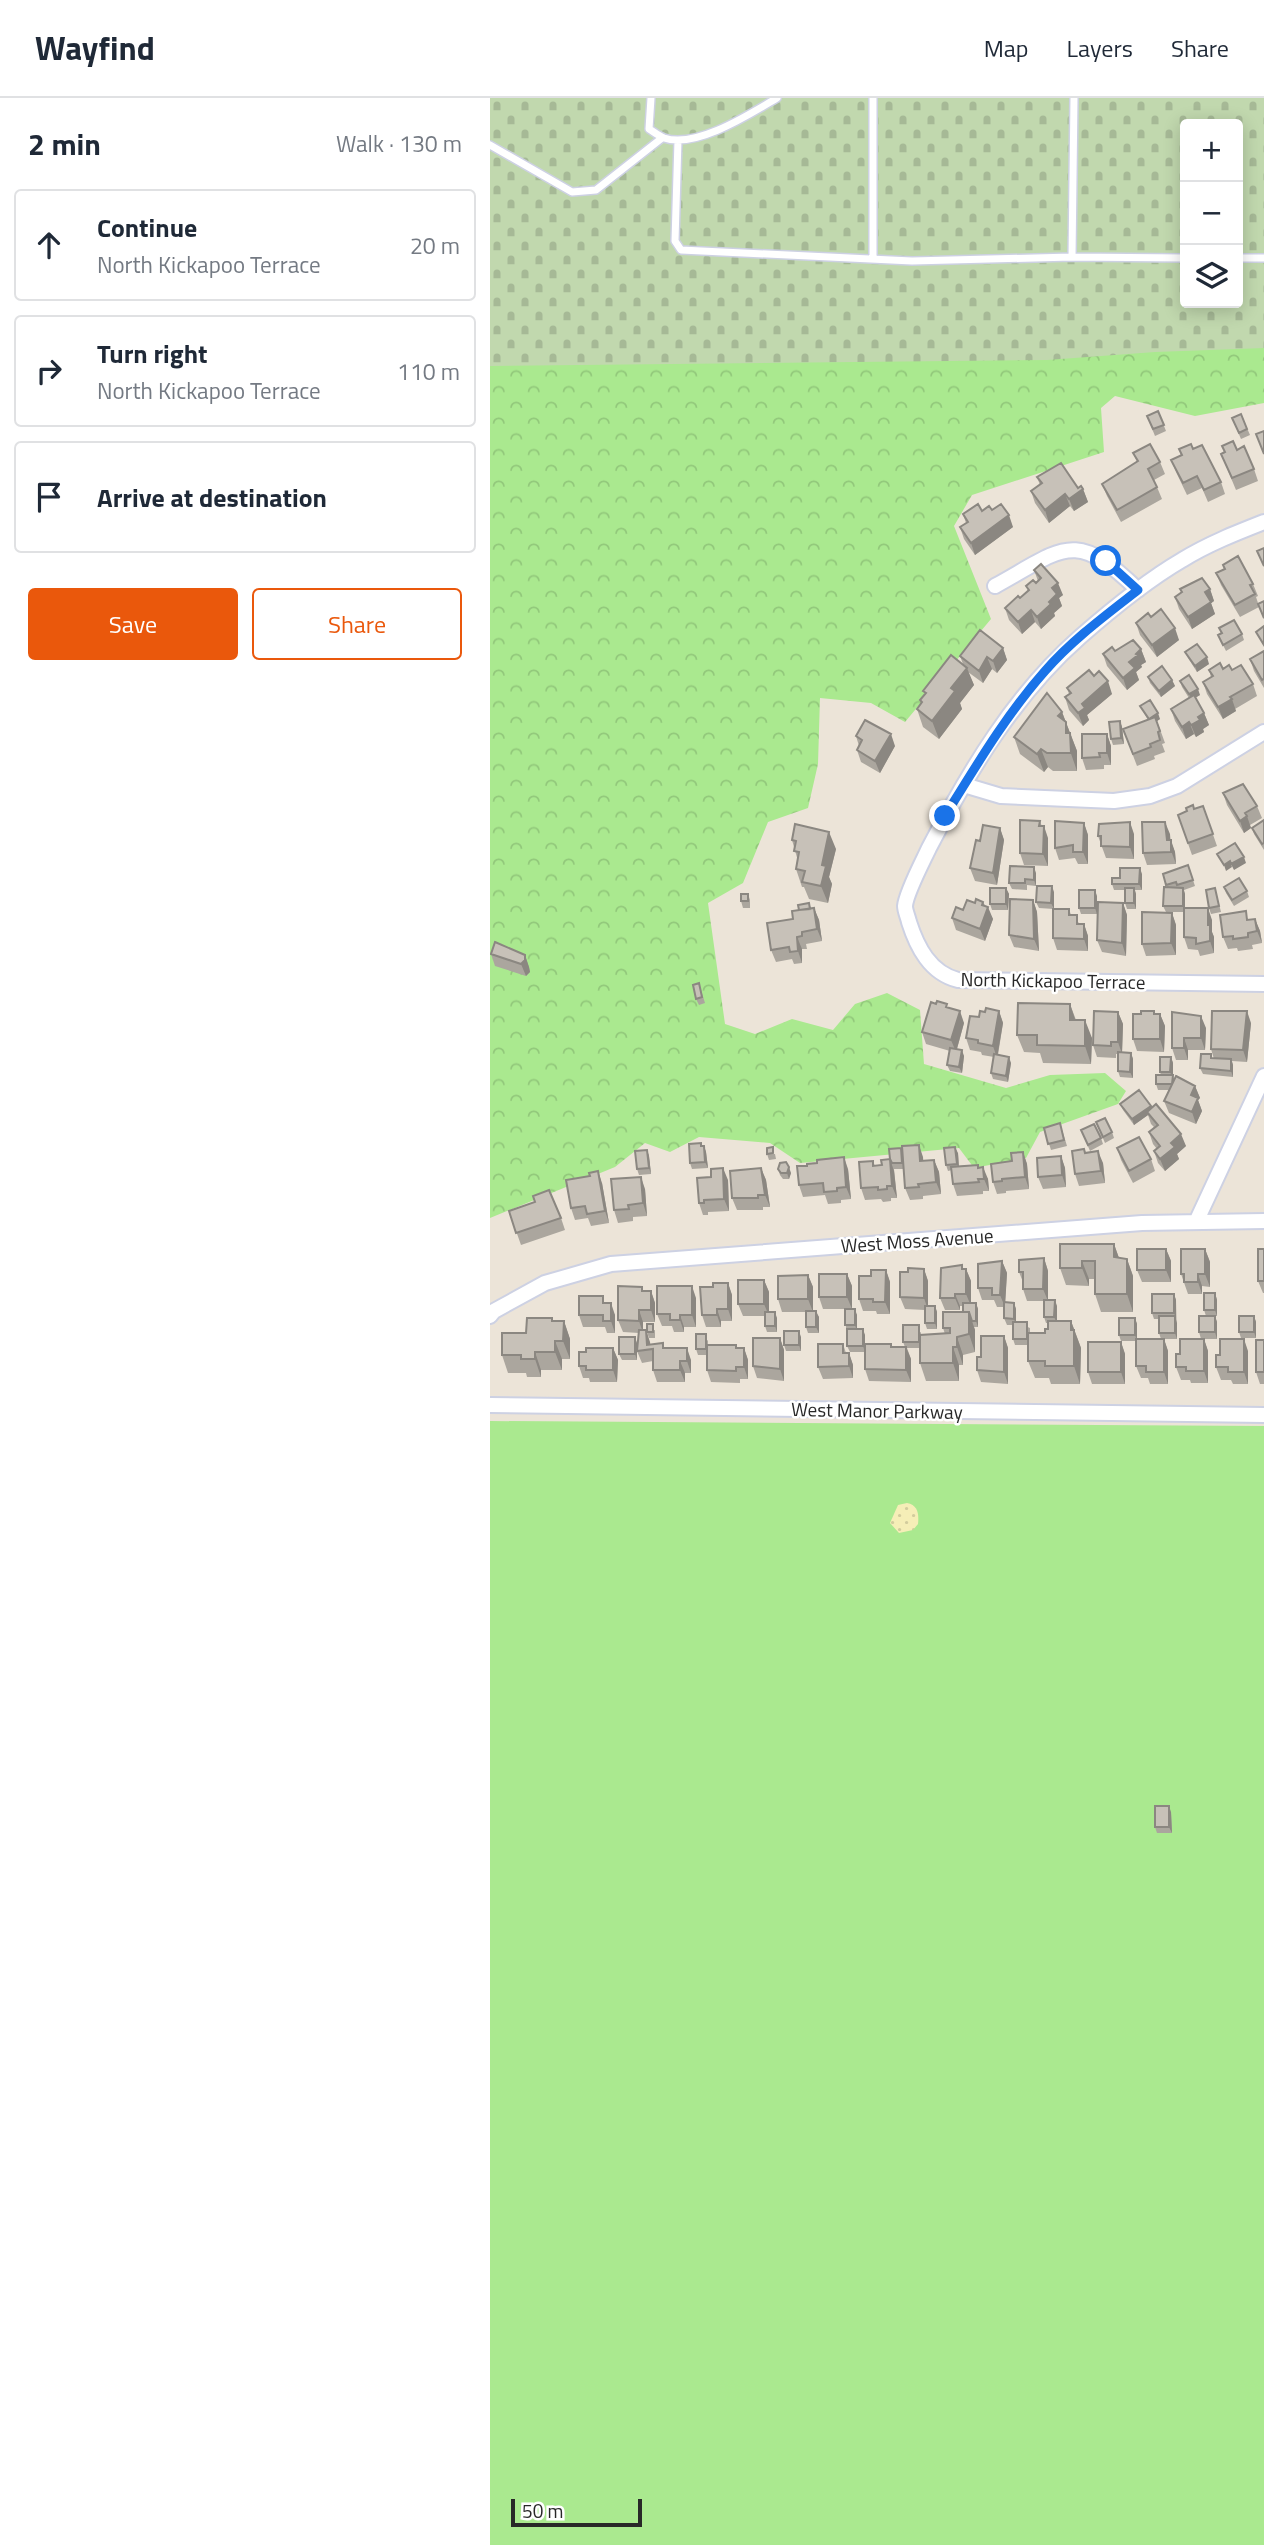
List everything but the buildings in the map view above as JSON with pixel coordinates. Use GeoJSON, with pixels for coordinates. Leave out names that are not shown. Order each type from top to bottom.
{"type":"FeatureCollection","features":[{"type":"Feature","properties":{"kind":"street","name":"North Kickapoo Terrace"},"geometry":{"type":"LineString","coordinates":[[1264,522],[1182,559],[1138,590],[1046,668],[1008,715],[964,785],[920,867],[905,907],[915,943],[927,959],[942,974],[961,980],[1264,984]]}},
{"type":"Feature","properties":{"kind":"street"},"geometry":{"type":"LineString","coordinates":[[995,586],[1055,553],[1074,549],[1091,553],[1106,561],[1138,590]]}},
{"type":"Feature","properties":{"kind":"street"},"geometry":{"type":"LineString","coordinates":[[964,785],[1001,796],[1114,801],[1150,796],[1177,786],[1264,732]]}},
{"type":"Feature","properties":{"kind":"street"},"geometry":{"type":"LineString","coordinates":[[1197,1220],[1264,1076]]}},
{"type":"Feature","properties":{"kind":"street","name":"West Moss Avenue"},"geometry":{"type":"LineString","coordinates":[[490,1316],[494,1311],[545,1283],[611,1264],[1197,1220],[1264,1221]]}},
{"type":"Feature","properties":{"kind":"street","name":"West Manor Parkway"},"geometry":{"type":"LineString","coordinates":[[490,1405],[1264,1415]]}},
{"type":"Feature","properties":{"kind":"lane"},"geometry":{"type":"LineString","coordinates":[[651,98],[649,129],[662,138],[678,140],[726,128],[777,98]]}},
{"type":"Feature","properties":{"kind":"lane"},"geometry":{"type":"LineString","coordinates":[[873,98],[873,259]]}},
{"type":"Feature","properties":{"kind":"lane"},"geometry":{"type":"LineString","coordinates":[[1072,257],[1074,98]]}},
{"type":"Feature","properties":{"kind":"lane"},"geometry":{"type":"LineString","coordinates":[[490,145],[572,192],[596,190],[662,138]]}},
{"type":"Feature","properties":{"kind":"lane"},"geometry":{"type":"LineString","coordinates":[[678,140],[675,241],[681,250],[912,261],[1180,257]]}},
{"type":"Feature","properties":{"kind":"lane"},"geometry":{"type":"LineString","coordinates":[[1243,258],[1264,258]]}},
{"type":"Feature","properties":{"kind":"green space"},"geometry":{"type":"Polygon","coordinates":[[[490,98],[1264,98],[1264,348],[1047,360],[490,366],[490,98]]]}},
{"type":"Feature","properties":{"kind":"green space"},"geometry":{"type":"Polygon","coordinates":[[[490,170],[1175,321],[1264,320],[1264,403],[1195,416],[1115,396],[1101,408],[1104,452],[972,495],[954,526],[991,619],[905,722],[871,703],[820,698],[818,764],[808,808],[768,822],[743,883],[708,903],[725,1024],[755,1034],[792,1019],[833,1030],[855,1004],[887,993],[920,1010],[924,1064],[1006,1088],[1050,1075],[1105,1073],[1126,1091],[1118,1104],[1040,1132],[1026,1158],[974,1168],[959,1148],[800,1163],[770,1143],[699,1137],[670,1152],[645,1143],[615,1167],[490,1218],[490,170]]]}},
{"type":"Feature","properties":{"kind":"green space"},"geometry":{"type":"Polygon","coordinates":[[[490,1421],[1264,1426],[1264,2545],[490,2545],[490,1421]]]}},
{"type":"Feature","properties":{"kind":"sand"},"geometry":{"type":"Polygon","coordinates":[[[907,1503],[917,1511],[918,1524],[913,1530],[899,1533],[890,1523],[898,1505],[907,1503]]]}},
{"type":"Feature","properties":{"kind":"route"},"geometry":{"type":"LineString","coordinates":[[945,816],[1008,715],[1046,668],[1138,590],[1106,561]]}}]}
